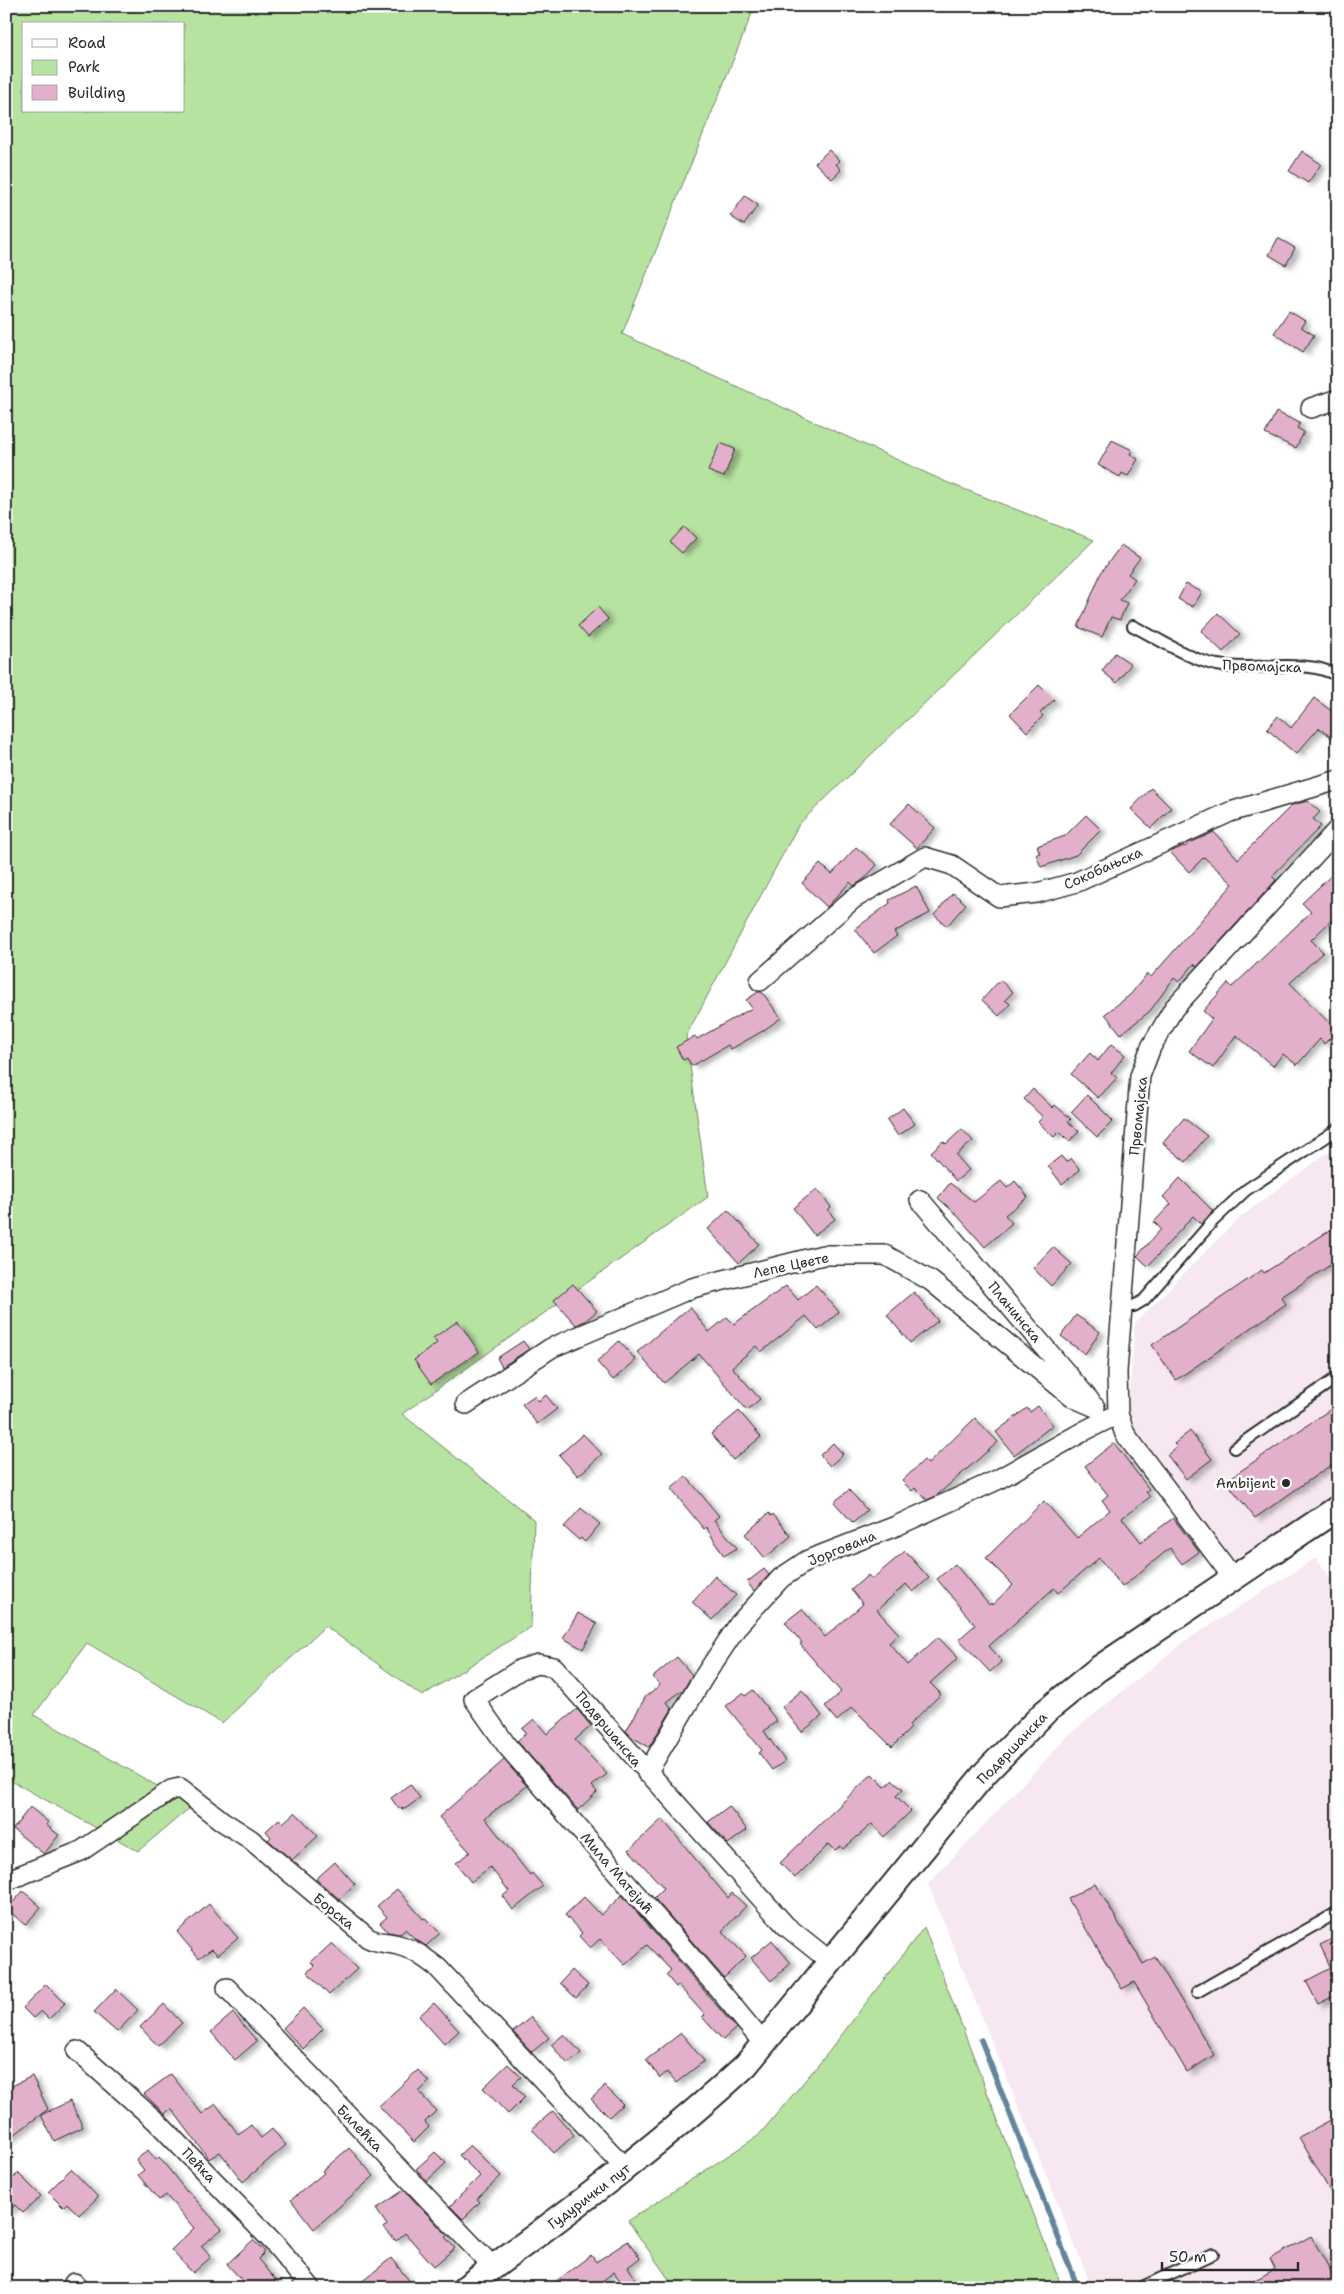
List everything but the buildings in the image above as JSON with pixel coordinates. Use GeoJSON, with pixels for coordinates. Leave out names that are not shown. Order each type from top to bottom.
{"type":"FeatureCollection","features":[{"type":"Feature","properties":{"kind":"street"},"geometry":{"type":"LineString","coordinates":[[1311,408],[1338,400]]}},
{"type":"Feature","properties":{"kind":"street","name":"Сокобањска"},"geometry":{"type":"LineString","coordinates":[[760,981],[853,899],[925,857],[952,865],[999,897],[1036,893],[1077,882],[1230,812],[1338,780]]}},
{"type":"Feature","properties":{"kind":"street","name":"Првомајска"},"geometry":{"type":"LineString","coordinates":[[1118,1414],[1117,1372],[1140,1076],[1151,1047],[1174,1008],[1338,829]]}},
{"type":"Feature","properties":{"kind":"street","name":"Планинска"},"geometry":{"type":"LineString","coordinates":[[920,1200],[1095,1407]]}},
{"type":"Feature","properties":{"kind":"street","name":"Лепе Цвете"},"geometry":{"type":"LineString","coordinates":[[466,1404],[551,1348],[692,1288],[823,1255],[885,1255],[931,1280],[1072,1398],[1095,1407]]}},
{"type":"Feature","properties":{"kind":"street"},"geometry":{"type":"LineString","coordinates":[[1095,1407],[1118,1414],[1124,1434],[1234,1579]]}},
{"type":"Feature","properties":{"kind":"street","name":"Јоргована"},"geometry":{"type":"LineString","coordinates":[[647,1773],[703,1678],[739,1624],[781,1578],[808,1560],[896,1526],[997,1480],[1118,1414]]}},
{"type":"Feature","properties":{"kind":"street","name":"Подвршанска"},"geometry":{"type":"LineString","coordinates":[[709,2100],[746,2065],[764,2044],[986,1772],[1045,1712],[1098,1669],[1338,1508]]}},
{"type":"Feature","properties":{"kind":"street","name":"Подвршанска"},"geometry":{"type":"LineString","coordinates":[[474,1699],[521,1669],[538,1664],[554,1667],[786,1926],[831,1962]]}},
{"type":"Feature","properties":{"kind":"street","name":"Мила Матејић"},"geometry":{"type":"LineString","coordinates":[[474,1699],[507,1746],[716,1986],[764,2044]]}},
{"type":"Feature","properties":{"kind":"street","name":"Борска"},"geometry":{"type":"LineString","coordinates":[[6,1881],[81,1851],[171,1790],[180,1788],[222,1821],[250,1839],[368,1938],[376,1942],[400,1945],[416,1951],[438,1968],[626,2169]]}},
{"type":"Feature","properties":{"kind":"street","name":"Билећка"},"geometry":{"type":"LineString","coordinates":[[227,1988],[493,2267]]}},
{"type":"Feature","properties":{"kind":"street","name":"Пећка"},"geometry":{"type":"LineString","coordinates":[[77,2051],[157,2122],[274,2243],[310,2288]]}},
{"type":"Feature","properties":{"kind":"street","name":"Гудурички пут"},"geometry":{"type":"LineString","coordinates":[[465,2288],[626,2169],[709,2100]]}},
{"type":"Feature","properties":{"kind":"lane","name":"Првомајска"},"geometry":{"type":"LineString","coordinates":[[1133,626],[1201,660],[1216,665],[1317,668],[1338,675]]}},
{"type":"Feature","properties":{"kind":"lane"},"geometry":{"type":"LineString","coordinates":[[1122,1306],[1134,1306],[1144,1300],[1212,1221],[1246,1190],[1338,1129]]}},
{"type":"Feature","properties":{"kind":"lane"},"geometry":{"type":"LineString","coordinates":[[1235,1448],[1338,1377]]}},
{"type":"Feature","properties":{"kind":"lane"},"geometry":{"type":"LineString","coordinates":[[1197,1992],[1338,1912]]}},
{"type":"Feature","properties":{"kind":"lane"},"geometry":{"type":"LineString","coordinates":[[1140,2288],[1213,2254]]}},
{"type":"Feature","properties":{"kind":"shaded area"},"geometry":{"type":"Polygon","coordinates":[[[1338,1145],[1338,1493],[1233,1570],[1127,1431],[1135,1323],[1239,1218],[1338,1145]]]}},
{"type":"Feature","properties":{"kind":"shaded area"},"geometry":{"type":"Polygon","coordinates":[[[1316,1558],[1338,1589],[1338,2288],[1092,2288],[928,1884],[1070,1734],[1185,1641],[1316,1558]]]}},
{"type":"Feature","properties":{"kind":"green space"},"geometry":{"type":"Polygon","coordinates":[[[6,6],[755,6],[622,334],[946,482],[1094,540],[799,824],[686,1036],[708,1197],[402,1414],[534,1520],[531,1627],[422,1696],[325,1626],[222,1723],[87,1643],[34,1715],[192,1806],[138,1851],[6,1778],[6,6]]]}},
{"type":"Feature","properties":{"kind":"green space"},"geometry":{"type":"Polygon","coordinates":[[[924,1927],[1062,2288],[675,2288],[628,2221],[758,2136],[824,2058],[924,1927]]]}},
{"type":"Feature","properties":{"kind":"waterway"},"geometry":{"type":"LineString","coordinates":[[981,2040],[1078,2288]]}},
{"type":"Feature","properties":{"kind":"place","name":"Ambijent"},"geometry":{"type":"Point","coordinates":[1286,1483]}}]}
